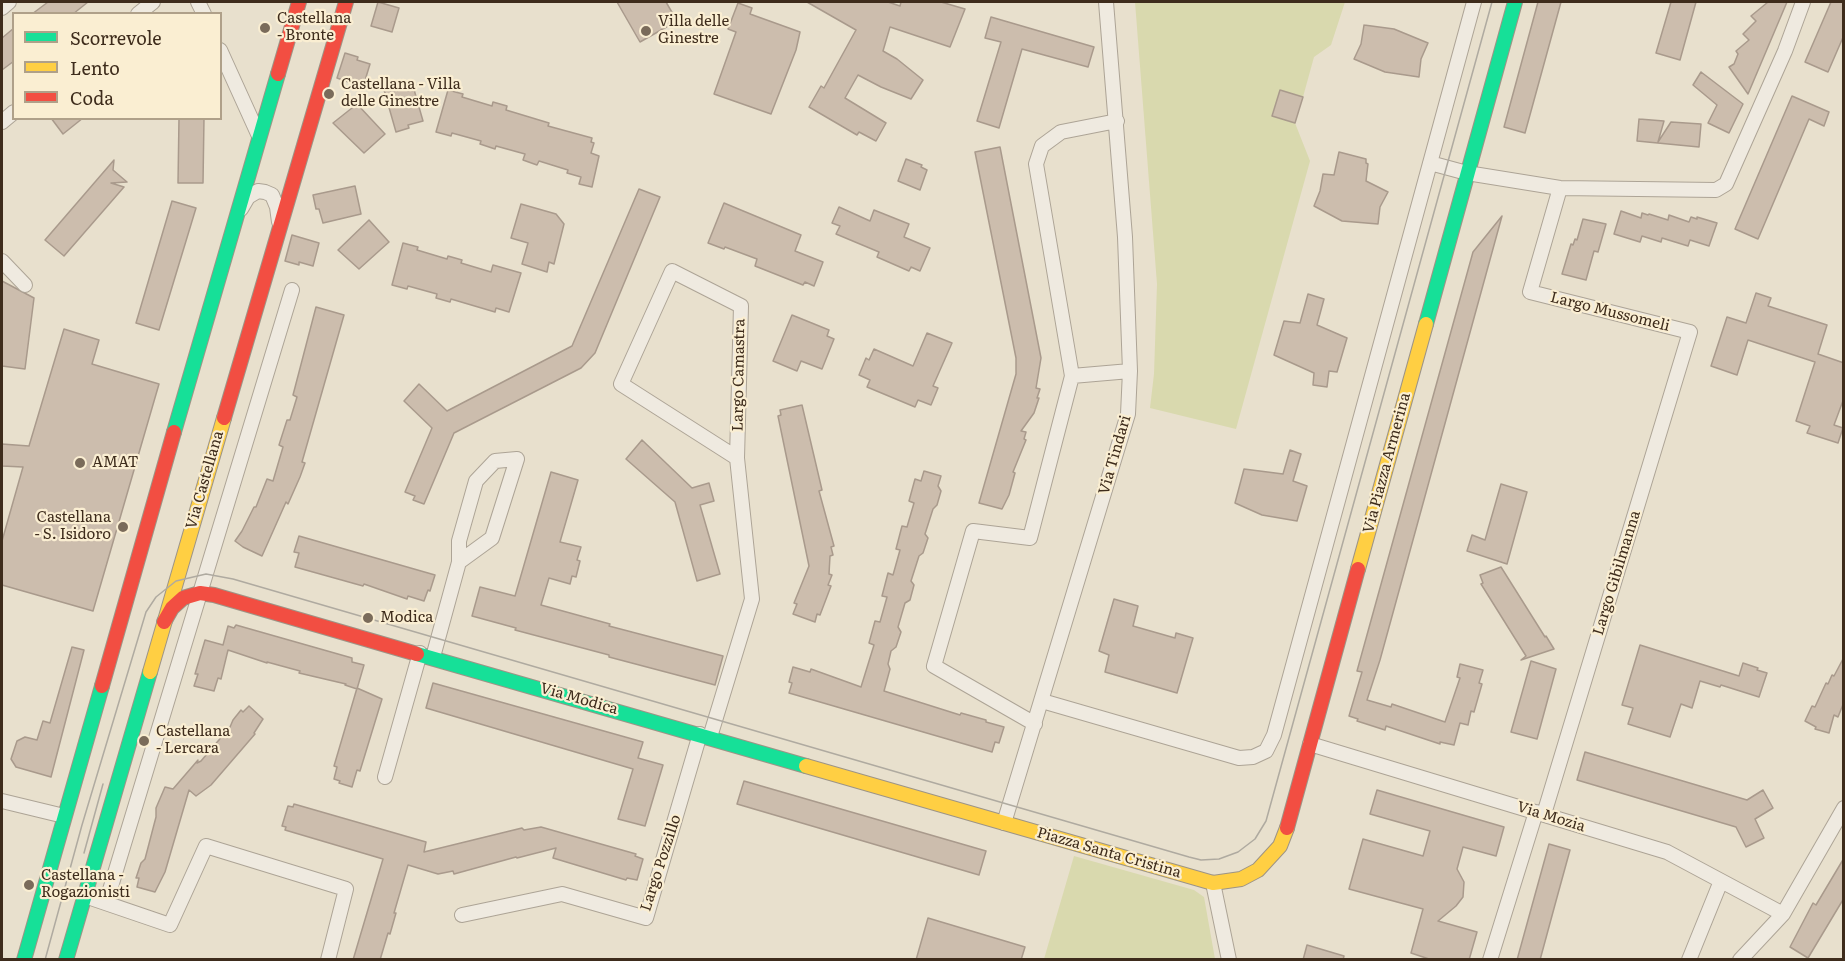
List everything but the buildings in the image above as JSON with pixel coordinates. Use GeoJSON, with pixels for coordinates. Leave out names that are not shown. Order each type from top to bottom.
{"type":"FeatureCollection","features":[{"type":"Feature","properties":{"kind":"street"},"geometry":{"type":"LineString","coordinates":[[2,8],[9,2]]}},
{"type":"Feature","properties":{"kind":"street"},"geometry":{"type":"LineString","coordinates":[[140,12],[153,2]]}},
{"type":"Feature","properties":{"kind":"street"},"geometry":{"type":"LineString","coordinates":[[24,960],[234,221],[299,2]]}},
{"type":"Feature","properties":{"kind":"street","name":"Via Castellana"},"geometry":{"type":"LineString","coordinates":[[66,960],[346,2]]}},
{"type":"Feature","properties":{"kind":"street","name":"Via Tindari"},"geometry":{"type":"LineString","coordinates":[[1004,823],[1128,414],[1130,371],[1117,121],[1106,2]]}},
{"type":"Feature","properties":{"kind":"street"},"geometry":{"type":"LineString","coordinates":[[1042,701],[1239,758],[1253,757],[1266,751],[1274,735],[1474,2]]}},
{"type":"Feature","properties":{"kind":"street","name":"Via Piazza Armerina"},"geometry":{"type":"LineString","coordinates":[[1213,883],[1241,879],[1258,870],[1280,846],[1515,2]]}},
{"type":"Feature","properties":{"kind":"street"},"geometry":{"type":"LineString","coordinates":[[1430,164],[1467,173],[1560,188],[1716,190],[1726,184],[1785,51],[1803,2]]}},
{"type":"Feature","properties":{"kind":"street"},"geometry":{"type":"LineString","coordinates":[[222,54],[259,136]]}},
{"type":"Feature","properties":{"kind":"street"},"geometry":{"type":"LineString","coordinates":[[1035,724],[934,666],[973,531],[1030,537],[1071,376],[1036,164],[1042,146],[1061,132],[1117,121]]}},
{"type":"Feature","properties":{"kind":"street","name":"Largo Mussomeli"},"geometry":{"type":"LineString","coordinates":[[1560,188],[1530,292],[1690,332]]}},
{"type":"Feature","properties":{"kind":"street"},"geometry":{"type":"LineString","coordinates":[[234,221],[248,197],[258,191],[272,195],[277,207],[279,227]]}},
{"type":"Feature","properties":{"kind":"street"},"geometry":{"type":"LineString","coordinates":[[2,261],[25,285]]}},
{"type":"Feature","properties":{"kind":"street","name":"Largo Camastra"},"geometry":{"type":"LineString","coordinates":[[705,735],[752,599],[737,459],[741,306],[672,272],[621,384],[737,459]]}},
{"type":"Feature","properties":{"kind":"street"},"geometry":{"type":"LineString","coordinates":[[106,903],[292,290]]}},
{"type":"Feature","properties":{"kind":"street","name":"Largo Gibilmanna"},"geometry":{"type":"LineString","coordinates":[[1490,960],[1540,813],[1690,332]]}},
{"type":"Feature","properties":{"kind":"street"},"geometry":{"type":"LineString","coordinates":[[1071,376],[1130,371]]}},
{"type":"Feature","properties":{"kind":"street"},"geometry":{"type":"LineString","coordinates":[[384,777],[459,562],[459,542],[476,481],[495,461],[517,459],[492,538],[459,562]]}},
{"type":"Feature","properties":{"kind":"street"},"geometry":{"type":"LineString","coordinates":[[164,622],[178,602],[200,593]]}},
{"type":"Feature","properties":{"kind":"street","name":"Via Modica"},"geometry":{"type":"LineString","coordinates":[[200,593],[427,655],[1004,823]]}},
{"type":"Feature","properties":{"kind":"street","name":"Largo Pozzillo"},"geometry":{"type":"LineString","coordinates":[[462,915],[562,894],[646,918],[705,735]]}},
{"type":"Feature","properties":{"kind":"street","name":"Via Mozia"},"geometry":{"type":"LineString","coordinates":[[1310,744],[1667,852],[1783,914]]}},
{"type":"Feature","properties":{"kind":"street"},"geometry":{"type":"LineString","coordinates":[[2,801],[64,816]]}},
{"type":"Feature","properties":{"kind":"street"},"geometry":{"type":"LineString","coordinates":[[1740,960],[1783,914],[1844,808]]}},
{"type":"Feature","properties":{"kind":"street","name":"Piazza Santa Cristina"},"geometry":{"type":"LineString","coordinates":[[1004,823],[1213,883]]}},
{"type":"Feature","properties":{"kind":"street"},"geometry":{"type":"LineString","coordinates":[[85,896],[170,925],[206,846],[346,889],[328,960]]}},
{"type":"Feature","properties":{"kind":"street"},"geometry":{"type":"LineString","coordinates":[[1689,960],[1721,881]]}},
{"type":"Feature","properties":{"kind":"street"},"geometry":{"type":"LineString","coordinates":[[1213,883],[1229,960]]}},
{"type":"Feature","properties":{"kind":"green space"},"geometry":{"type":"Polygon","coordinates":[[[1135,2],[1345,2],[1331,45],[1314,57],[1303,97],[1272,116],[1295,123],[1310,161],[1236,429],[1150,408],[1154,374],[1157,284],[1135,2]]]}},
{"type":"Feature","properties":{"kind":"green space"},"geometry":{"type":"Polygon","coordinates":[[[1074,856],[1194,890],[1204,897],[1215,959],[1044,959],[1074,856]]]}},
{"type":"Feature","properties":{"kind":"tram line"},"geometry":{"type":"LineString","coordinates":[[45,960],[82,825],[146,612],[156,597],[176,581],[206,574],[233,579],[1189,857],[1201,860],[1219,859],[1238,852],[1255,839],[1266,821],[1492,2]]}},
{"type":"Feature","properties":{"kind":"tram line"},"geometry":{"type":"LineString","coordinates":[[84,853],[103,784]]}},
{"type":"Feature","properties":{"kind":"traffic: fast"},"geometry":{"type":"LineString","coordinates":[[1426,324],[1515,2]]}},
{"type":"Feature","properties":{"kind":"traffic: fast"},"geometry":{"type":"LineString","coordinates":[[174,432],[278,74]]}},
{"type":"Feature","properties":{"kind":"traffic: fast"},"geometry":{"type":"LineString","coordinates":[[417,654],[806,766]]}},
{"type":"Feature","properties":{"kind":"traffic: fast"},"geometry":{"type":"LineString","coordinates":[[66,960],[150,672]]}},
{"type":"Feature","properties":{"kind":"traffic: fast"},"geometry":{"type":"LineString","coordinates":[[24,960],[102,686]]}},
{"type":"Feature","properties":{"kind":"traffic: slow"},"geometry":{"type":"LineString","coordinates":[[1358,569],[1426,324]]}},
{"type":"Feature","properties":{"kind":"traffic: slow"},"geometry":{"type":"LineString","coordinates":[[150,672],[224,418]]}},
{"type":"Feature","properties":{"kind":"traffic: slow"},"geometry":{"type":"LineString","coordinates":[[806,766],[1213,883],[1241,879],[1258,870],[1280,846],[1287,828]]}},
{"type":"Feature","properties":{"kind":"traffic: jam"},"geometry":{"type":"LineString","coordinates":[[278,74],[299,2]]}},
{"type":"Feature","properties":{"kind":"traffic: jam"},"geometry":{"type":"LineString","coordinates":[[224,418],[346,2]]}},
{"type":"Feature","properties":{"kind":"traffic: jam"},"geometry":{"type":"LineString","coordinates":[[102,686],[174,432]]}},
{"type":"Feature","properties":{"kind":"traffic: jam"},"geometry":{"type":"LineString","coordinates":[[1287,828],[1358,569]]}},
{"type":"Feature","properties":{"kind":"traffic: jam"},"geometry":{"type":"LineString","coordinates":[[164,622],[172,608],[183,598],[200,593],[214,595],[417,654]]}},
{"type":"Feature","properties":{"kind":"place","name":"Castellana - Bronte"},"geometry":{"type":"Point","coordinates":[265,28]}},
{"type":"Feature","properties":{"kind":"place","name":"Villa delle Ginestre"},"geometry":{"type":"Point","coordinates":[646,31]}},
{"type":"Feature","properties":{"kind":"place","name":"Castellana - Villa delle Ginestre"},"geometry":{"type":"Point","coordinates":[329,94]}},
{"type":"Feature","properties":{"kind":"place","name":"AMAT"},"geometry":{"type":"Point","coordinates":[80,463]}},
{"type":"Feature","properties":{"kind":"place","name":"Castellana - S. Isidoro"},"geometry":{"type":"Point","coordinates":[123,527]}},
{"type":"Feature","properties":{"kind":"place","name":"Modica"},"geometry":{"type":"Point","coordinates":[368,618]}},
{"type":"Feature","properties":{"kind":"place","name":"Castellana - Lercara"},"geometry":{"type":"Point","coordinates":[144,741]}},
{"type":"Feature","properties":{"kind":"place","name":"Castellana - Rogazionisti"},"geometry":{"type":"Point","coordinates":[29,885]}}]}
